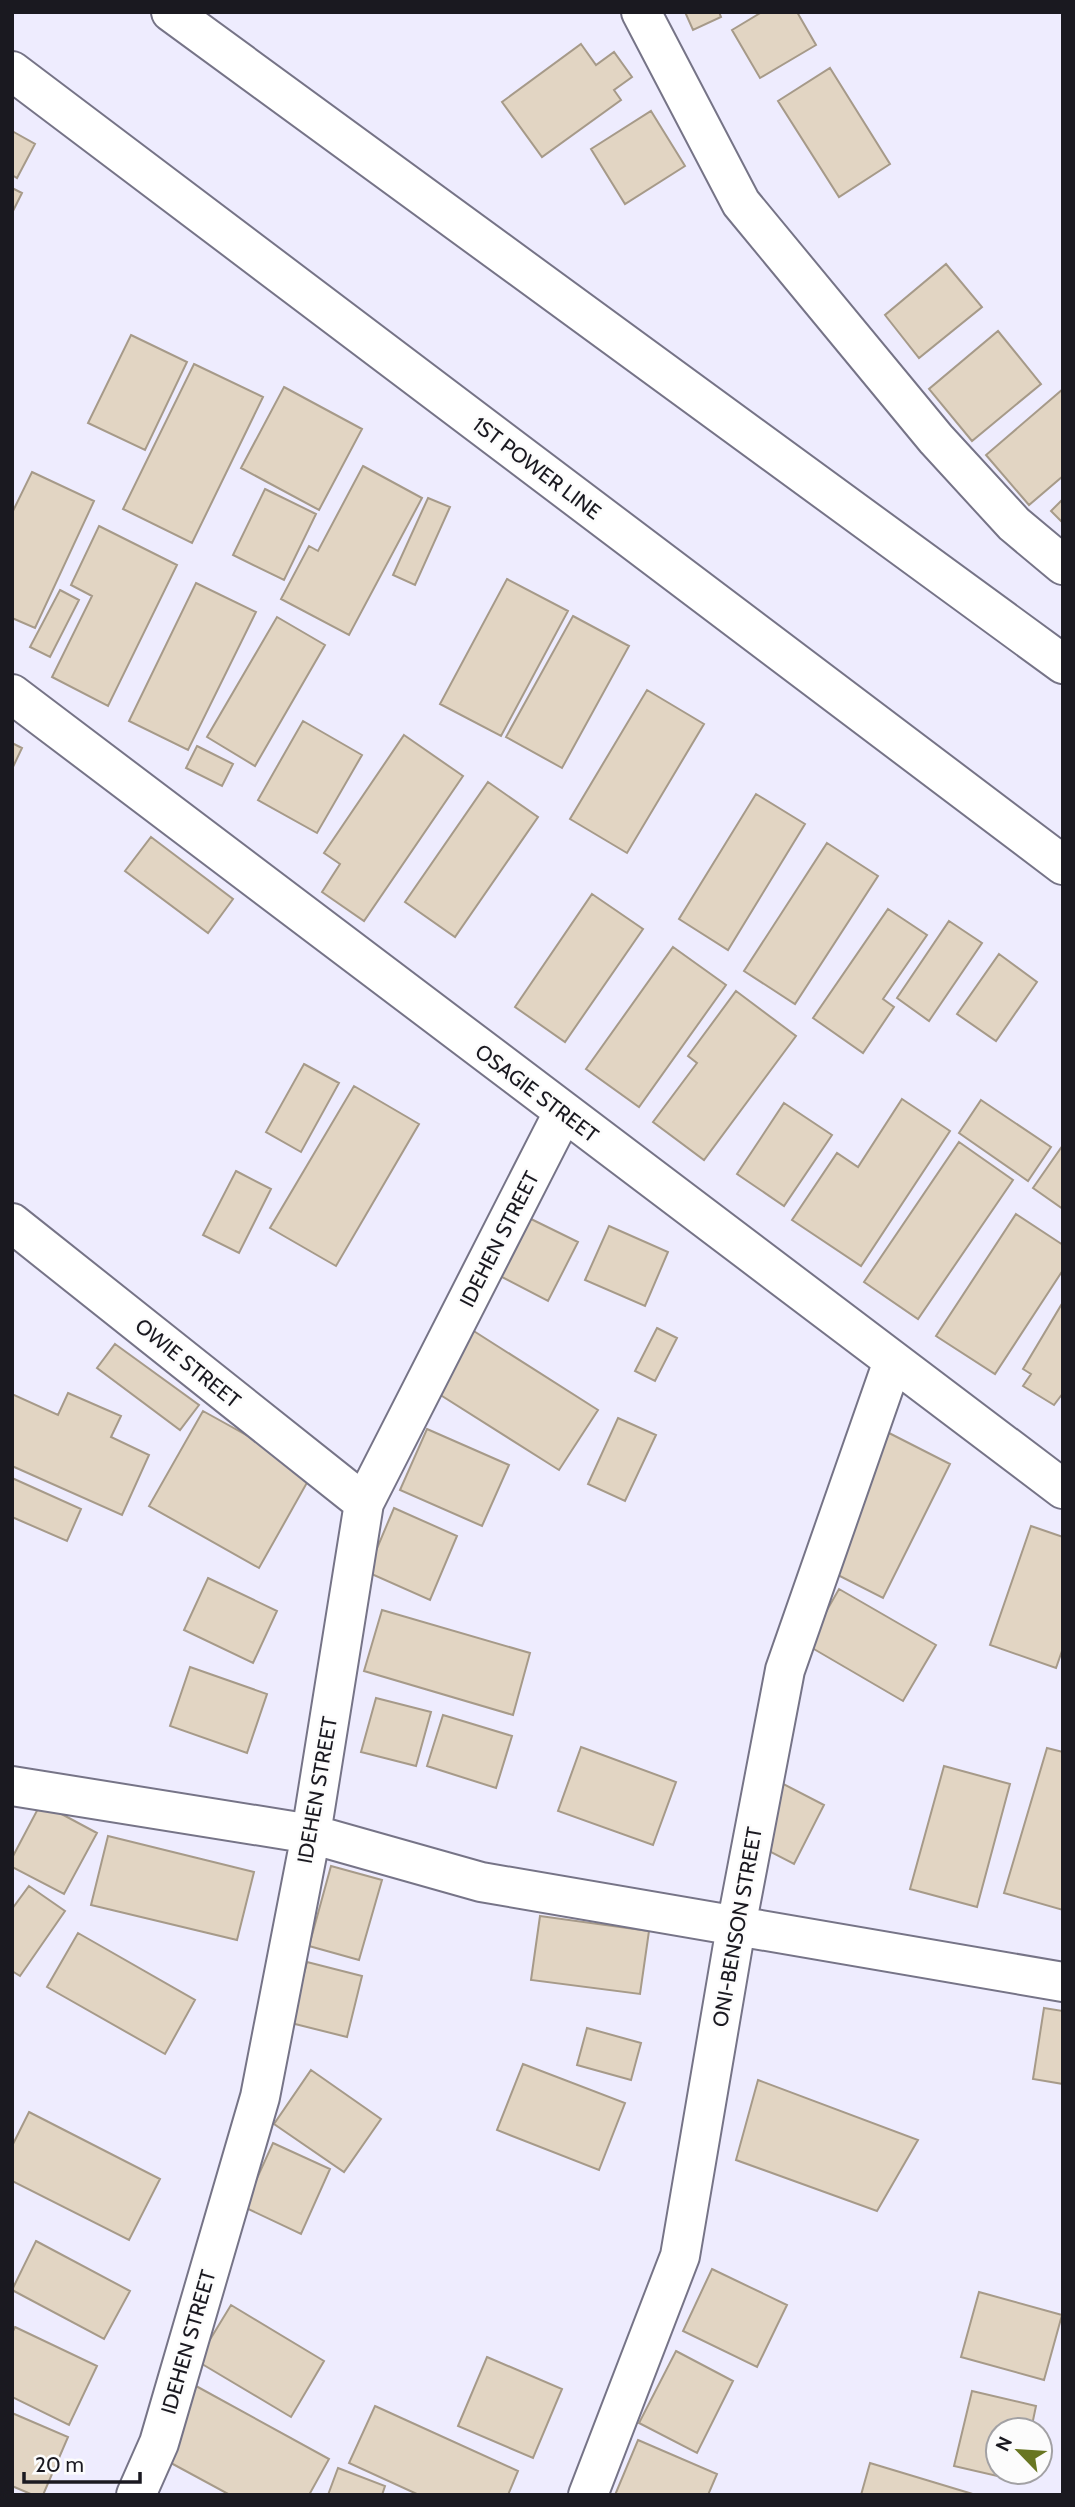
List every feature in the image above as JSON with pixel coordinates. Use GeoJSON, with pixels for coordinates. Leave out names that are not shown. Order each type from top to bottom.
{"type":"FeatureCollection","features":[{"type":"Feature","properties":{"kind":"street"},"geometry":{"type":"LineString","coordinates":[[171,12],[1063,664]]}},
{"type":"Feature","properties":{"kind":"street"},"geometry":{"type":"LineString","coordinates":[[641,12],[741,202],[936,439],[1014,524],[1063,565]]}},
{"type":"Feature","properties":{"kind":"street","name":"1ST POWER LINE"},"geometry":{"type":"LineString","coordinates":[[12,71],[1063,865]]}},
{"type":"Feature","properties":{"kind":"street","name":"OSAGIE STREET"},"geometry":{"type":"LineString","coordinates":[[12,695],[1063,1489]]}},
{"type":"Feature","properties":{"kind":"street","name":"IDEHEN STREET"},"geometry":{"type":"LineString","coordinates":[[136,2495],[159,2443],[260,2097],[311,1834],[363,1503],[563,1113]]}},
{"type":"Feature","properties":{"kind":"street","name":"OWIE STREET"},"geometry":{"type":"LineString","coordinates":[[12,1223],[363,1503]]}},
{"type":"Feature","properties":{"kind":"street","name":"ONI-BENSON STREET"},"geometry":{"type":"LineString","coordinates":[[589,2495],[680,2256],[736,1927],[785,1670],[893,1361]]}},
{"type":"Feature","properties":{"kind":"street"},"geometry":{"type":"LineString","coordinates":[[12,1786],[311,1834],[481,1882],[1063,1982]]}},
{"type":"Feature","properties":{"kind":"building"},"geometry":{"type":"Polygon","coordinates":[[[685,12],[719,12],[721,17],[693,30],[685,12]]]}},
{"type":"Feature","properties":{"kind":"building"},"geometry":{"type":"Polygon","coordinates":[[[762,12],[797,12],[816,45],[760,78],[732,30],[762,12]]]}},
{"type":"Feature","properties":{"kind":"building"},"geometry":{"type":"Polygon","coordinates":[[[581,44],[596,65],[614,52],[632,77],[614,90],[621,100],[542,157],[502,102],[581,44]]]}},
{"type":"Feature","properties":{"kind":"building"},"geometry":{"type":"Polygon","coordinates":[[[830,68],[890,164],[839,197],[778,101],[830,68]]]}},
{"type":"Feature","properties":{"kind":"building"},"geometry":{"type":"Polygon","coordinates":[[[651,111],[685,166],[625,204],[591,149],[651,111]]]}},
{"type":"Feature","properties":{"kind":"building"},"geometry":{"type":"Polygon","coordinates":[[[12,131],[35,144],[17,178],[12,175],[12,131]]]}},
{"type":"Feature","properties":{"kind":"building"},"geometry":{"type":"Polygon","coordinates":[[[12,188],[22,193],[12,213],[12,188]]]}},
{"type":"Feature","properties":{"kind":"building"},"geometry":{"type":"Polygon","coordinates":[[[946,264],[982,307],[919,358],[885,315],[946,264]]]}},
{"type":"Feature","properties":{"kind":"building"},"geometry":{"type":"Polygon","coordinates":[[[998,331],[1041,384],[972,441],[929,389],[998,331]]]}},
{"type":"Feature","properties":{"kind":"building"},"geometry":{"type":"Polygon","coordinates":[[[131,335],[187,362],[145,450],[88,423],[131,335]]]}},
{"type":"Feature","properties":{"kind":"building"},"geometry":{"type":"Polygon","coordinates":[[[194,364],[263,397],[192,543],[123,509],[194,364]]]}},
{"type":"Feature","properties":{"kind":"building"},"geometry":{"type":"Polygon","coordinates":[[[284,387],[362,429],[319,510],[241,468],[284,387]]]}},
{"type":"Feature","properties":{"kind":"building"},"geometry":{"type":"Polygon","coordinates":[[[1063,389],[1063,476],[1029,505],[986,455],[1063,389]]]}},
{"type":"Feature","properties":{"kind":"building"},"geometry":{"type":"Polygon","coordinates":[[[363,466],[422,498],[349,635],[281,599],[309,546],[318,551],[363,466]]]}},
{"type":"Feature","properties":{"kind":"building"},"geometry":{"type":"Polygon","coordinates":[[[32,472],[94,501],[35,628],[12,618],[12,513],[32,472]]]}},
{"type":"Feature","properties":{"kind":"building"},"geometry":{"type":"Polygon","coordinates":[[[265,489],[316,514],[284,580],[233,555],[265,489]]]}},
{"type":"Feature","properties":{"kind":"building"},"geometry":{"type":"Polygon","coordinates":[[[428,498],[450,507],[415,585],[393,575],[428,498]]]}},
{"type":"Feature","properties":{"kind":"building"},"geometry":{"type":"Polygon","coordinates":[[[1063,499],[1063,523],[1051,511],[1063,499]]]}},
{"type":"Feature","properties":{"kind":"building"},"geometry":{"type":"Polygon","coordinates":[[[99,526],[177,565],[108,706],[52,677],[92,596],[71,585],[99,526]]]}},
{"type":"Feature","properties":{"kind":"building"},"geometry":{"type":"Polygon","coordinates":[[[507,579],[568,611],[501,736],[440,704],[507,579]]]}},
{"type":"Feature","properties":{"kind":"building"},"geometry":{"type":"Polygon","coordinates":[[[196,583],[256,612],[188,750],[129,721],[196,583]]]}},
{"type":"Feature","properties":{"kind":"building"},"geometry":{"type":"Polygon","coordinates":[[[60,590],[79,600],[50,657],[30,647],[60,590]]]}},
{"type":"Feature","properties":{"kind":"building"},"geometry":{"type":"Polygon","coordinates":[[[573,616],[629,646],[562,768],[506,737],[573,616]]]}},
{"type":"Feature","properties":{"kind":"building"},"geometry":{"type":"Polygon","coordinates":[[[277,617],[325,645],[255,766],[207,737],[277,617]]]}},
{"type":"Feature","properties":{"kind":"building"},"geometry":{"type":"Polygon","coordinates":[[[647,690],[704,724],[627,853],[570,819],[647,690]]]}},
{"type":"Feature","properties":{"kind":"building"},"geometry":{"type":"Polygon","coordinates":[[[303,721],[362,755],[317,833],[258,800],[303,721]]]}},
{"type":"Feature","properties":{"kind":"building"},"geometry":{"type":"Polygon","coordinates":[[[404,735],[463,776],[364,921],[322,892],[340,864],[324,853],[404,735]]]}},
{"type":"Feature","properties":{"kind":"building"},"geometry":{"type":"Polygon","coordinates":[[[12,743],[22,748],[12,769],[12,743]]]}},
{"type":"Feature","properties":{"kind":"building"},"geometry":{"type":"Polygon","coordinates":[[[197,746],[233,764],[222,786],[186,768],[197,746]]]}},
{"type":"Feature","properties":{"kind":"building"},"geometry":{"type":"Polygon","coordinates":[[[488,782],[538,817],[455,937],[405,902],[488,782]]]}},
{"type":"Feature","properties":{"kind":"building"},"geometry":{"type":"Polygon","coordinates":[[[756,794],[805,824],[728,950],[679,919],[756,794]]]}},
{"type":"Feature","properties":{"kind":"building"},"geometry":{"type":"Polygon","coordinates":[[[151,837],[233,899],[208,933],[125,871],[151,837]]]}},
{"type":"Feature","properties":{"kind":"building"},"geometry":{"type":"Polygon","coordinates":[[[827,843],[878,876],[795,1004],[744,971],[827,843]]]}},
{"type":"Feature","properties":{"kind":"building"},"geometry":{"type":"Polygon","coordinates":[[[592,894],[643,929],[565,1042],[515,1007],[592,894]]]}},
{"type":"Feature","properties":{"kind":"building"},"geometry":{"type":"Polygon","coordinates":[[[888,909],[927,935],[883,999],[894,1007],[863,1053],[813,1018],[888,909]]]}},
{"type":"Feature","properties":{"kind":"building"},"geometry":{"type":"Polygon","coordinates":[[[949,921],[982,943],[929,1021],[897,998],[949,921]]]}},
{"type":"Feature","properties":{"kind":"building"},"geometry":{"type":"Polygon","coordinates":[[[673,947],[726,985],[639,1107],[586,1069],[673,947]]]}},
{"type":"Feature","properties":{"kind":"building"},"geometry":{"type":"Polygon","coordinates":[[[999,954],[1037,982],[996,1041],[957,1014],[999,954]]]}},
{"type":"Feature","properties":{"kind":"building"},"geometry":{"type":"Polygon","coordinates":[[[736,991],[796,1036],[704,1160],[653,1122],[697,1063],[688,1056],[736,991]]]}},
{"type":"Feature","properties":{"kind":"building"},"geometry":{"type":"Polygon","coordinates":[[[304,1064],[339,1083],[301,1152],[266,1132],[304,1064]]]}},
{"type":"Feature","properties":{"kind":"building"},"geometry":{"type":"Polygon","coordinates":[[[354,1086],[419,1124],[336,1266],[270,1228],[354,1086]]]}},
{"type":"Feature","properties":{"kind":"building"},"geometry":{"type":"Polygon","coordinates":[[[902,1099],[950,1131],[861,1266],[792,1220],[837,1153],[858,1167],[902,1099]]]}},
{"type":"Feature","properties":{"kind":"building"},"geometry":{"type":"Polygon","coordinates":[[[981,1100],[1051,1147],[1028,1181],[959,1133],[981,1100]]]}},
{"type":"Feature","properties":{"kind":"building"},"geometry":{"type":"Polygon","coordinates":[[[784,1103],[832,1135],[784,1206],[737,1174],[784,1103]]]}},
{"type":"Feature","properties":{"kind":"building"},"geometry":{"type":"Polygon","coordinates":[[[959,1142],[1013,1180],[918,1319],[864,1282],[959,1142]]]}},
{"type":"Feature","properties":{"kind":"building"},"geometry":{"type":"Polygon","coordinates":[[[1063,1145],[1063,1209],[1033,1188],[1063,1145]]]}},
{"type":"Feature","properties":{"kind":"building"},"geometry":{"type":"Polygon","coordinates":[[[236,1171],[271,1189],[239,1253],[203,1235],[236,1171]]]}},
{"type":"Feature","properties":{"kind":"building"},"geometry":{"type":"Polygon","coordinates":[[[1016,1214],[1063,1245],[1063,1270],[995,1374],[936,1336],[1016,1214]]]}},
{"type":"Feature","properties":{"kind":"building"},"geometry":{"type":"Polygon","coordinates":[[[527,1217],[578,1242],[548,1301],[498,1275],[527,1217]]]}},
{"type":"Feature","properties":{"kind":"building"},"geometry":{"type":"Polygon","coordinates":[[[609,1226],[668,1252],[645,1306],[585,1280],[609,1226]]]}},
{"type":"Feature","properties":{"kind":"building"},"geometry":{"type":"Polygon","coordinates":[[[1063,1302],[1063,1393],[1054,1405],[1023,1386],[1031,1374],[1023,1369],[1063,1302]]]}},
{"type":"Feature","properties":{"kind":"building"},"geometry":{"type":"Polygon","coordinates":[[[469,1328],[598,1410],[559,1470],[431,1389],[469,1328]]]}},
{"type":"Feature","properties":{"kind":"building"},"geometry":{"type":"Polygon","coordinates":[[[657,1328],[677,1338],[655,1381],[635,1371],[657,1328]]]}},
{"type":"Feature","properties":{"kind":"building"},"geometry":{"type":"Polygon","coordinates":[[[115,1344],[199,1405],[180,1430],[97,1368],[115,1344]]]}},
{"type":"Feature","properties":{"kind":"building"},"geometry":{"type":"Polygon","coordinates":[[[68,1393],[121,1416],[111,1437],[149,1455],[122,1515],[12,1466],[12,1394],[58,1415],[68,1393]]]}},
{"type":"Feature","properties":{"kind":"building"},"geometry":{"type":"Polygon","coordinates":[[[203,1411],[313,1472],[259,1568],[149,1506],[203,1411]]]}},
{"type":"Feature","properties":{"kind":"building"},"geometry":{"type":"Polygon","coordinates":[[[618,1418],[656,1435],[625,1501],[588,1484],[618,1418]]]}},
{"type":"Feature","properties":{"kind":"building"},"geometry":{"type":"Polygon","coordinates":[[[427,1429],[509,1465],[482,1526],[400,1490],[427,1429]]]}},
{"type":"Feature","properties":{"kind":"building"},"geometry":{"type":"Polygon","coordinates":[[[889,1433],[950,1464],[883,1598],[822,1567],[889,1433]]]}},
{"type":"Feature","properties":{"kind":"building"},"geometry":{"type":"Polygon","coordinates":[[[12,1478],[81,1509],[67,1541],[12,1517],[12,1478]]]}},
{"type":"Feature","properties":{"kind":"building"},"geometry":{"type":"Polygon","coordinates":[[[394,1508],[457,1536],[430,1600],[367,1572],[394,1508]]]}},
{"type":"Feature","properties":{"kind":"building"},"geometry":{"type":"Polygon","coordinates":[[[1031,1526],[1063,1537],[1063,1648],[1056,1668],[990,1645],[1031,1526]]]}},
{"type":"Feature","properties":{"kind":"building"},"geometry":{"type":"Polygon","coordinates":[[[208,1578],[277,1611],[253,1663],[184,1630],[208,1578]]]}},
{"type":"Feature","properties":{"kind":"building"},"geometry":{"type":"Polygon","coordinates":[[[839,1589],[936,1645],[903,1701],[807,1645],[839,1589]]]}},
{"type":"Feature","properties":{"kind":"building"},"geometry":{"type":"Polygon","coordinates":[[[382,1610],[530,1653],[513,1715],[364,1671],[382,1610]]]}},
{"type":"Feature","properties":{"kind":"building"},"geometry":{"type":"Polygon","coordinates":[[[190,1667],[267,1694],[247,1753],[170,1726],[190,1667]]]}},
{"type":"Feature","properties":{"kind":"building"},"geometry":{"type":"Polygon","coordinates":[[[376,1698],[431,1712],[416,1766],[361,1752],[376,1698]]]}},
{"type":"Feature","properties":{"kind":"building"},"geometry":{"type":"Polygon","coordinates":[[[443,1715],[512,1736],[496,1788],[427,1766],[443,1715]]]}},
{"type":"Feature","properties":{"kind":"building"},"geometry":{"type":"Polygon","coordinates":[[[581,1747],[676,1782],[653,1845],[558,1811],[581,1747]]]}},
{"type":"Feature","properties":{"kind":"building"},"geometry":{"type":"Polygon","coordinates":[[[1047,1748],[1063,1752],[1063,1910],[1004,1893],[1047,1748]]]}},
{"type":"Feature","properties":{"kind":"building"},"geometry":{"type":"Polygon","coordinates":[[[944,1766],[1010,1784],[977,1907],[910,1889],[944,1766]]]}},
{"type":"Feature","properties":{"kind":"building"},"geometry":{"type":"Polygon","coordinates":[[[764,1774],[824,1805],[794,1864],[734,1833],[764,1774]]]}},
{"type":"Feature","properties":{"kind":"building"},"geometry":{"type":"Polygon","coordinates":[[[41,1803],[97,1833],[64,1894],[12,1867],[12,1858],[41,1803]]]}},
{"type":"Feature","properties":{"kind":"building"},"geometry":{"type":"Polygon","coordinates":[[[108,1836],[254,1872],[237,1940],[91,1905],[108,1836]]]}},
{"type":"Feature","properties":{"kind":"building"},"geometry":{"type":"Polygon","coordinates":[[[331,1866],[382,1880],[359,1960],[309,1946],[331,1866]]]}},
{"type":"Feature","properties":{"kind":"building"},"geometry":{"type":"Polygon","coordinates":[[[29,1886],[65,1911],[20,1976],[12,1971],[12,1909],[29,1886]]]}},
{"type":"Feature","properties":{"kind":"building"},"geometry":{"type":"Polygon","coordinates":[[[540,1916],[649,1931],[640,1994],[531,1980],[540,1916]]]}},
{"type":"Feature","properties":{"kind":"building"},"geometry":{"type":"Polygon","coordinates":[[[78,1933],[195,2000],[165,2054],[47,1987],[78,1933]]]}},
{"type":"Feature","properties":{"kind":"building"},"geometry":{"type":"Polygon","coordinates":[[[307,1962],[362,1976],[347,2037],[291,2023],[307,1962]]]}},
{"type":"Feature","properties":{"kind":"building"},"geometry":{"type":"Polygon","coordinates":[[[1044,2008],[1063,2011],[1063,2084],[1033,2079],[1044,2008]]]}},
{"type":"Feature","properties":{"kind":"building"},"geometry":{"type":"Polygon","coordinates":[[[587,2028],[641,2043],[631,2080],[577,2065],[587,2028]]]}},
{"type":"Feature","properties":{"kind":"building"},"geometry":{"type":"Polygon","coordinates":[[[523,2064],[625,2103],[599,2170],[497,2130],[523,2064]]]}},
{"type":"Feature","properties":{"kind":"building"},"geometry":{"type":"Polygon","coordinates":[[[311,2070],[381,2119],[344,2172],[274,2124],[311,2070]]]}},
{"type":"Feature","properties":{"kind":"building"},"geometry":{"type":"Polygon","coordinates":[[[758,2080],[918,2140],[877,2211],[736,2160],[758,2080]]]}},
{"type":"Feature","properties":{"kind":"building"},"geometry":{"type":"Polygon","coordinates":[[[29,2112],[160,2179],[129,2240],[12,2181],[12,2146],[29,2112]]]}},
{"type":"Feature","properties":{"kind":"building"},"geometry":{"type":"Polygon","coordinates":[[[273,2143],[330,2169],[301,2234],[244,2207],[273,2143]]]}},
{"type":"Feature","properties":{"kind":"building"},"geometry":{"type":"Polygon","coordinates":[[[36,2241],[130,2291],[104,2339],[12,2290],[36,2241]]]}},
{"type":"Feature","properties":{"kind":"building"},"geometry":{"type":"Polygon","coordinates":[[[712,2269],[787,2305],[757,2367],[683,2331],[712,2269]]]}},
{"type":"Feature","properties":{"kind":"building"},"geometry":{"type":"Polygon","coordinates":[[[979,2292],[1062,2315],[1044,2380],[961,2357],[979,2292]]]}},
{"type":"Feature","properties":{"kind":"building"},"geometry":{"type":"Polygon","coordinates":[[[231,2305],[324,2361],[291,2417],[197,2361],[231,2305]]]}},
{"type":"Feature","properties":{"kind":"building"},"geometry":{"type":"Polygon","coordinates":[[[15,2327],[97,2366],[69,2425],[12,2397],[12,2333],[15,2327]]]}},
{"type":"Feature","properties":{"kind":"building"},"geometry":{"type":"Polygon","coordinates":[[[676,2351],[733,2381],[697,2453],[639,2423],[676,2351]]]}},
{"type":"Feature","properties":{"kind":"building"},"geometry":{"type":"Polygon","coordinates":[[[487,2357],[562,2389],[533,2458],[458,2426],[487,2357]]]}},
{"type":"Feature","properties":{"kind":"building"},"geometry":{"type":"Polygon","coordinates":[[[196,2386],[329,2459],[309,2495],[230,2495],[158,2456],[196,2386]]]}},
{"type":"Feature","properties":{"kind":"building"},"geometry":{"type":"Polygon","coordinates":[[[972,2391],[1036,2406],[1034,2416],[984,2416],[984,2473],[954,2466],[972,2391]]]}},
{"type":"Feature","properties":{"kind":"building"},"geometry":{"type":"Polygon","coordinates":[[[375,2406],[518,2471],[508,2495],[419,2495],[349,2463],[375,2406]]]}},
{"type":"Feature","properties":{"kind":"building"},"geometry":{"type":"Polygon","coordinates":[[[12,2413],[68,2437],[43,2495],[33,2495],[12,2486],[12,2413]]]}},
{"type":"Feature","properties":{"kind":"building"},"geometry":{"type":"Polygon","coordinates":[[[638,2440],[717,2474],[708,2495],[615,2495],[638,2440]]]}},
{"type":"Feature","properties":{"kind":"building"},"geometry":{"type":"Polygon","coordinates":[[[870,2463],[976,2495],[861,2495],[870,2463]]]}},
{"type":"Feature","properties":{"kind":"building"},"geometry":{"type":"Polygon","coordinates":[[[338,2468],[385,2486],[382,2495],[328,2495],[338,2468]]]}}]}
